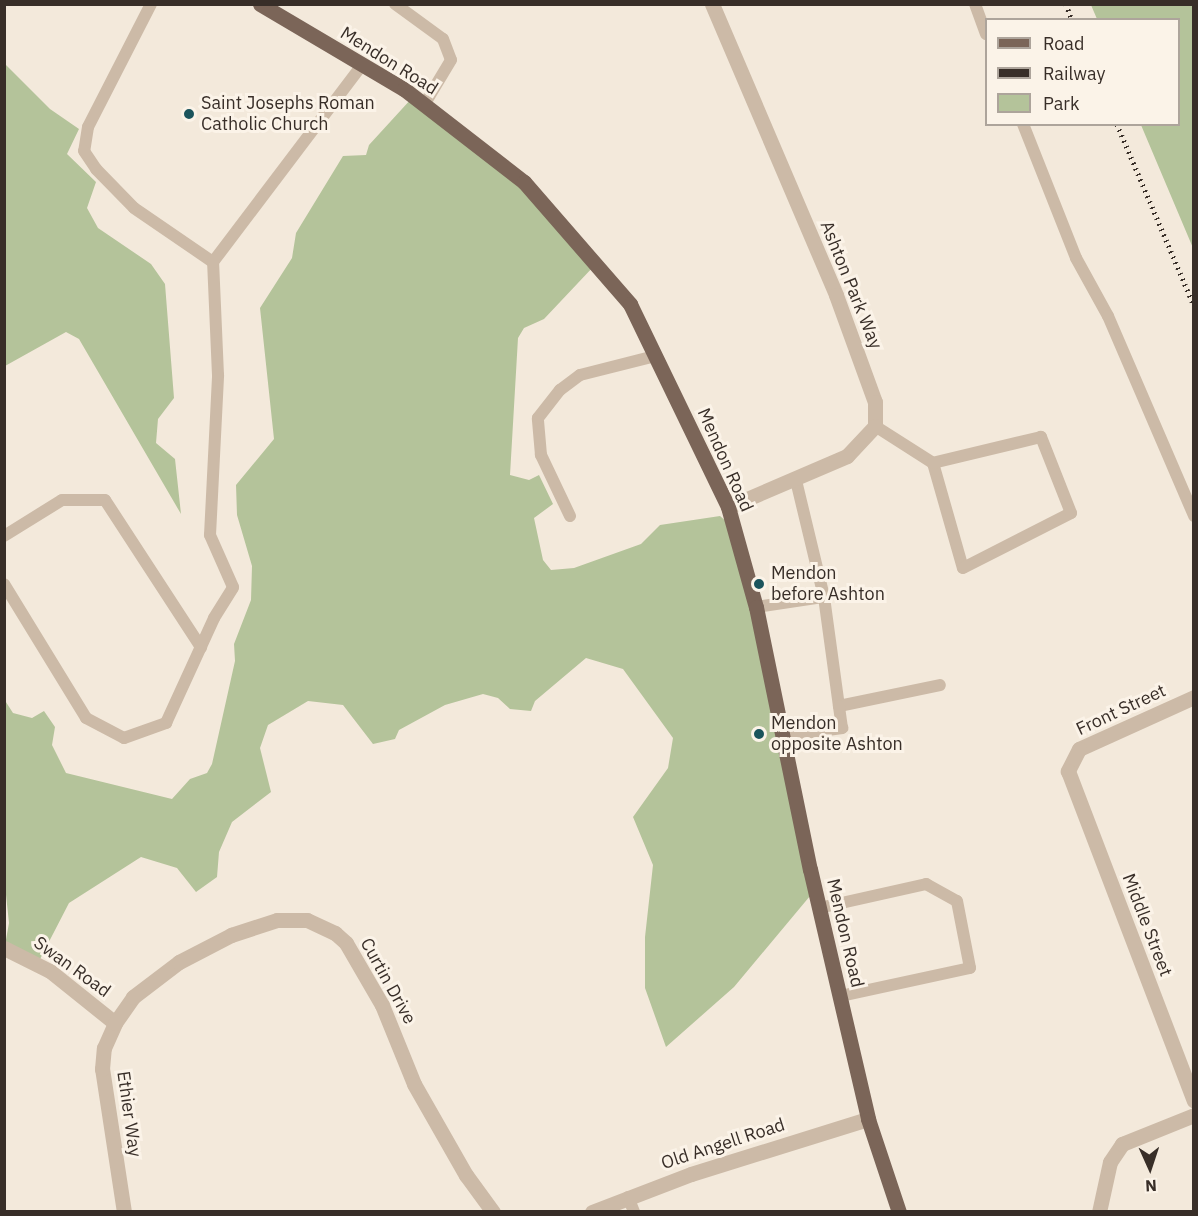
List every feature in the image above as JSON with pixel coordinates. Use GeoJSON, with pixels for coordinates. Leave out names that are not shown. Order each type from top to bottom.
{"type":"FeatureCollection","features":[{"type":"Feature","properties":{"kind":"main road","name":"Mendon Road"},"geometry":{"type":"LineString","coordinates":[[270,7],[423,105],[524,182],[630,304],[728,507],[756,607],[819,908],[868,1119],[899,1212]]}},
{"type":"Feature","properties":{"kind":"street","name":"Ashton Park Way"},"geometry":{"type":"LineString","coordinates":[[712,4],[872,388],[875,426]]}},
{"type":"Feature","properties":{"kind":"street"},"geometry":{"type":"LineString","coordinates":[[728,507],[796,480],[847,456],[875,426]]}},
{"type":"Feature","properties":{"kind":"street","name":"Front Street"},"geometry":{"type":"LineString","coordinates":[[1070,763],[1079,749],[1194,697]]}},
{"type":"Feature","properties":{"kind":"street","name":"Middle Street"},"geometry":{"type":"LineString","coordinates":[[1070,763],[1068,771],[1076,797],[1194,1101]]}},
{"type":"Feature","properties":{"kind":"street","name":"Curtin Drive"},"geometry":{"type":"LineString","coordinates":[[115,1023],[148,984],[231,934],[277,920],[307,920],[335,933],[346,943],[382,1005],[414,1084],[466,1175],[493,1212]]}},
{"type":"Feature","properties":{"kind":"street","name":"Swan Road"},"geometry":{"type":"LineString","coordinates":[[4,948],[50,971],[115,1023]]}},
{"type":"Feature","properties":{"kind":"street","name":"Ethier Way"},"geometry":{"type":"LineString","coordinates":[[115,1023],[104,1048],[102,1069],[124,1212]]}},
{"type":"Feature","properties":{"kind":"street"},"geometry":{"type":"LineString","coordinates":[[1099,1212],[1110,1162],[1122,1144],[1194,1115]]}},
{"type":"Feature","properties":{"kind":"street","name":"Old Angell Road"},"geometry":{"type":"LineString","coordinates":[[592,1212],[631,1204],[691,1174],[868,1119]]}},
{"type":"Feature","properties":{"kind":"lane"},"geometry":{"type":"LineString","coordinates":[[151,4],[88,127],[84,151],[96,169],[134,208],[213,262]]}},
{"type":"Feature","properties":{"kind":"lane"},"geometry":{"type":"LineString","coordinates":[[395,4],[443,39],[451,60],[423,105]]}},
{"type":"Feature","properties":{"kind":"lane"},"geometry":{"type":"LineString","coordinates":[[975,4],[985,28]]}},
{"type":"Feature","properties":{"kind":"lane"},"geometry":{"type":"LineString","coordinates":[[4,584],[86,718],[124,738],[166,723],[201,647],[233,587],[210,534],[218,375],[213,262],[362,65]]}},
{"type":"Feature","properties":{"kind":"lane"},"geometry":{"type":"LineString","coordinates":[[1024,126],[1077,258],[1108,316],[1194,516]]}},
{"type":"Feature","properties":{"kind":"lane"},"geometry":{"type":"LineString","coordinates":[[570,516],[541,455],[538,418],[560,390],[580,375],[656,356]]}},
{"type":"Feature","properties":{"kind":"lane"},"geometry":{"type":"LineString","coordinates":[[875,426],[933,463],[963,568],[1071,513],[1041,437],[933,463]]}},
{"type":"Feature","properties":{"kind":"lane"},"geometry":{"type":"LineString","coordinates":[[782,736],[842,728],[824,597],[796,480]]}},
{"type":"Feature","properties":{"kind":"lane"},"geometry":{"type":"LineString","coordinates":[[4,536],[62,500],[105,500],[201,647]]}},
{"type":"Feature","properties":{"kind":"lane"},"geometry":{"type":"LineString","coordinates":[[756,607],[824,597]]}},
{"type":"Feature","properties":{"kind":"lane"},"geometry":{"type":"LineString","coordinates":[[839,706],[940,685]]}},
{"type":"Feature","properties":{"kind":"lane"},"geometry":{"type":"LineString","coordinates":[[819,908],[926,884],[957,901],[970,968],[840,996]]}},
{"type":"Feature","properties":{"kind":"green space"},"geometry":{"type":"Polygon","coordinates":[[[1091,5],[1193,5],[1193,248],[1141,126],[1180,126],[1180,18],[1097,18],[1091,5]]]}},
{"type":"Feature","properties":{"kind":"green space"},"geometry":{"type":"Polygon","coordinates":[[[5,64],[50,109],[79,129],[67,154],[96,182],[87,208],[98,228],[151,264],[165,284],[174,398],[158,419],[156,443],[175,459],[181,514],[79,339],[66,332],[5,366],[5,64]]]}},
{"type":"Feature","properties":{"kind":"green space"},"geometry":{"type":"Polygon","coordinates":[[[412,98],[521,180],[594,266],[544,319],[524,328],[518,338],[510,475],[529,480],[539,475],[553,504],[534,518],[543,560],[551,570],[574,568],[641,544],[660,525],[720,516],[728,523],[756,607],[815,890],[734,987],[666,1047],[645,988],[645,937],[653,865],[633,817],[668,768],[673,738],[623,669],[586,658],[535,701],[531,711],[510,709],[498,698],[483,694],[445,705],[399,730],[395,739],[373,744],[343,705],[308,701],[268,725],[260,748],[271,792],[232,822],[219,852],[217,877],[196,892],[177,868],[141,857],[69,903],[38,963],[5,945],[9,923],[4,876],[4,699],[13,713],[32,718],[44,711],[55,727],[52,745],[66,773],[172,799],[190,779],[207,773],[212,764],[235,661],[234,644],[251,600],[252,566],[237,515],[236,485],[274,439],[260,308],[292,258],[296,233],[343,156],[366,155],[369,145],[412,98]]]}},
{"type":"Feature","properties":{"kind":"railway"},"geometry":{"type":"LineString","coordinates":[[1066,4],[1071,18]]}},
{"type":"Feature","properties":{"kind":"railway"},"geometry":{"type":"LineString","coordinates":[[1118,126],[1194,305]]}},
{"type":"Feature","properties":{"kind":"place","name":"Saint Josephs Roman Catholic Church"},"geometry":{"type":"Point","coordinates":[189,114]}},
{"type":"Feature","properties":{"kind":"place","name":"Mendon before Ashton"},"geometry":{"type":"Point","coordinates":[759,584]}},
{"type":"Feature","properties":{"kind":"place","name":"Mendon opposite Ashton"},"geometry":{"type":"Point","coordinates":[759,734]}}]}
